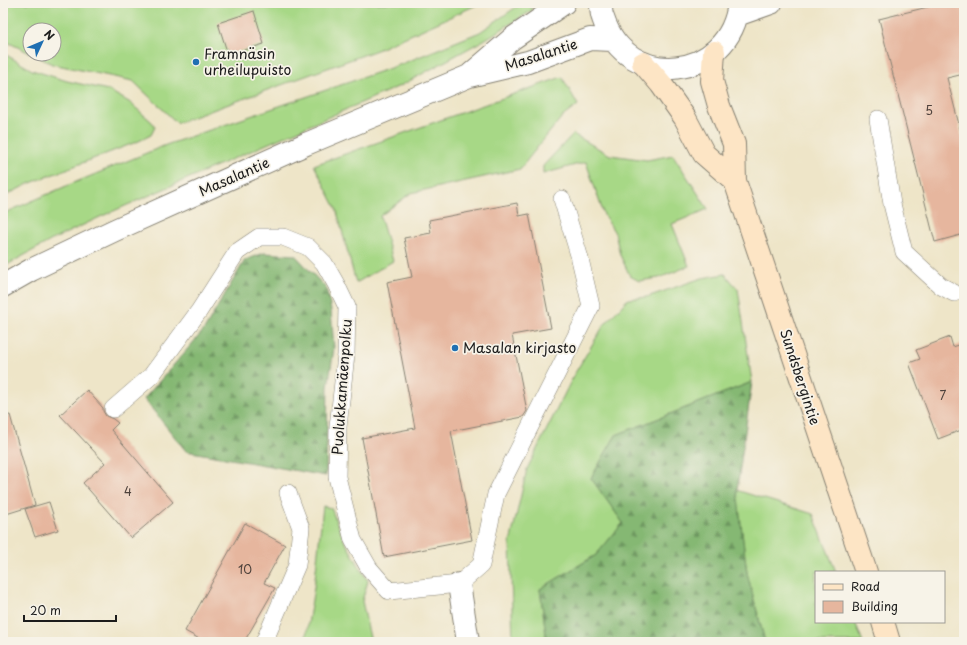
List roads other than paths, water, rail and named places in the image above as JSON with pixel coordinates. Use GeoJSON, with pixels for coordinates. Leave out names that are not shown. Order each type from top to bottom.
{"type":"FeatureCollection","features":[{"type":"Feature","properties":{"kind":"main road","name":"Sundsbergintie"},"geometry":{"type":"LineString","coordinates":[[714,52],[712,81],[719,106],[734,144],[735,181],[866,571]]}},
{"type":"Feature","properties":{"kind":"main road"},"geometry":{"type":"LineString","coordinates":[[643,63],[661,84],[685,118],[704,154],[735,181]]}},
{"type":"Feature","properties":{"kind":"main road"},"geometry":{"type":"LineString","coordinates":[[883,623],[889,642]]}},
{"type":"Feature","properties":{"kind":"street","name":"Masalantie"},"geometry":{"type":"LineString","coordinates":[[469,76],[513,38],[564,3]]}},
{"type":"Feature","properties":{"kind":"street"},"geometry":{"type":"LineString","coordinates":[[601,3],[602,18],[613,40],[627,54],[643,63],[658,67],[673,68],[688,66],[702,61],[714,52],[729,36],[738,9],[771,3]]}},
{"type":"Feature","properties":{"kind":"street","name":"Masalantie"},"geometry":{"type":"LineString","coordinates":[[3,286],[31,270],[115,230],[306,144],[469,76],[528,62],[590,39],[613,40]]}},
{"type":"Feature","properties":{"kind":"street"},"geometry":{"type":"LineString","coordinates":[[459,584],[468,642]]}},
{"type":"Feature","properties":{"kind":"lane"},"geometry":{"type":"LineString","coordinates":[[878,119],[892,204],[904,252],[941,286],[954,293]]}},
{"type":"Feature","properties":{"kind":"lane"},"geometry":{"type":"LineString","coordinates":[[459,584],[481,565],[496,494],[591,306],[579,255],[562,199]]}},
{"type":"Feature","properties":{"kind":"lane","name":"Puolukkamäenpolku"},"geometry":{"type":"LineString","coordinates":[[113,409],[151,376],[199,311],[237,252],[259,237],[283,237],[308,247],[324,263],[347,307],[346,355],[338,427],[338,477],[353,540],[369,568],[389,591],[459,584]]}},
{"type":"Feature","properties":{"kind":"lane"},"geometry":{"type":"LineString","coordinates":[[264,642],[297,565],[301,528],[288,493]]}},
{"type":"Feature","properties":{"kind":"place","name":"Framnäsin urheilupuisto"},"geometry":{"type":"Point","coordinates":[196,62]}},
{"type":"Feature","properties":{"kind":"place","name":"Masalan kirjasto"},"geometry":{"type":"Point","coordinates":[455,348]}}]}
